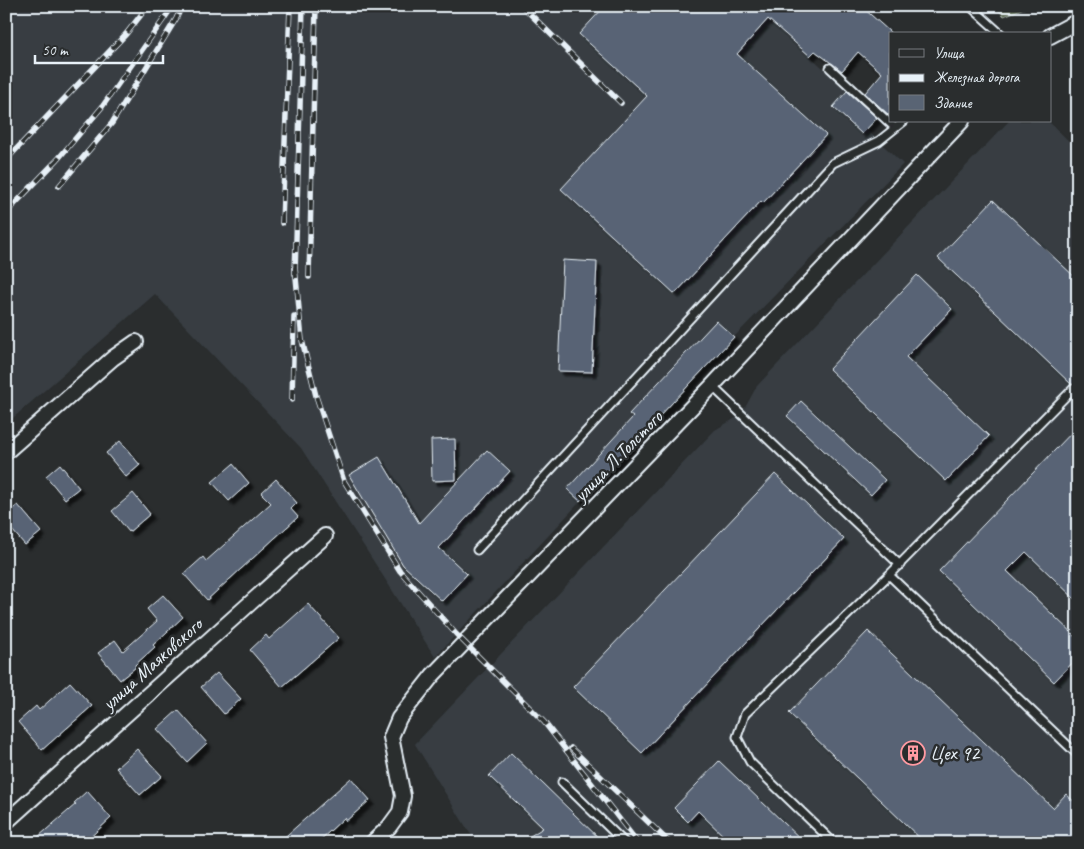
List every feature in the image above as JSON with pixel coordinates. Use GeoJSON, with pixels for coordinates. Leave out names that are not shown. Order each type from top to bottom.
{"type":"FeatureCollection","features":[{"type":"Feature","properties":{"kind":"street"},"geometry":{"type":"LineString","coordinates":[[1052,35],[1078,21]]}},
{"type":"Feature","properties":{"kind":"street","name":"улица Л.Толстого"},"geometry":{"type":"LineString","coordinates":[[372,843],[390,827],[400,812],[403,796],[391,737],[399,718],[433,675],[712,386],[961,122]]}},
{"type":"Feature","properties":{"kind":"street"},"geometry":{"type":"LineString","coordinates":[[6,452],[113,358],[136,342]]}},
{"type":"Feature","properties":{"kind":"street","name":"улица Маяковского"},"geometry":{"type":"LineString","coordinates":[[6,822],[325,536]]}},
{"type":"Feature","properties":{"kind":"lane"},"geometry":{"type":"LineString","coordinates":[[970,6],[1000,32]]}},
{"type":"Feature","properties":{"kind":"lane"},"geometry":{"type":"LineString","coordinates":[[830,68],[895,128]]}},
{"type":"Feature","properties":{"kind":"lane"},"geometry":{"type":"LineString","coordinates":[[477,550],[833,163],[879,141],[903,122]]}},
{"type":"Feature","properties":{"kind":"lane"},"geometry":{"type":"LineString","coordinates":[[712,386],[900,564]]}},
{"type":"Feature","properties":{"kind":"lane"},"geometry":{"type":"LineString","coordinates":[[834,843],[750,762],[737,737],[745,714],[890,575],[1073,389],[1078,394]]}},
{"type":"Feature","properties":{"kind":"lane"},"geometry":{"type":"LineString","coordinates":[[890,575],[1078,755]]}},
{"type":"Feature","properties":{"kind":"lane"},"geometry":{"type":"LineString","coordinates":[[562,782],[625,843]]}},
{"type":"Feature","properties":{"kind":"shaded area"},"geometry":{"type":"Polygon","coordinates":[[[22,6],[854,6],[810,56],[877,118],[867,130],[903,164],[734,337],[435,657],[301,448],[155,294],[6,424],[6,24],[22,6]]]}},
{"type":"Feature","properties":{"kind":"shaded area"},"geometry":{"type":"Polygon","coordinates":[[[1008,122],[1049,122],[1078,150],[1078,843],[476,843],[415,744],[715,430],[741,415],[757,386],[1008,122]]]}},
{"type":"Feature","properties":{"kind":"green space"},"geometry":{"type":"Polygon","coordinates":[[[994,6],[1029,6],[1004,16],[994,6]]]}},
{"type":"Feature","properties":{"kind":"building"},"geometry":{"type":"Polygon","coordinates":[[[605,6],[861,6],[890,32],[889,115],[865,93],[882,73],[858,52],[842,71],[815,51],[810,56],[768,19],[737,54],[826,135],[763,203],[761,201],[675,294],[561,189],[647,96],[579,34],[605,6]]]}},
{"type":"Feature","properties":{"kind":"building"},"geometry":{"type":"Polygon","coordinates":[[[847,91],[877,118],[862,134],[833,107],[847,91]]]}},
{"type":"Feature","properties":{"kind":"building"},"geometry":{"type":"Polygon","coordinates":[[[993,200],[1078,280],[1078,386],[1071,384],[938,258],[993,200]]]}},
{"type":"Feature","properties":{"kind":"building"},"geometry":{"type":"Polygon","coordinates":[[[563,260],[597,262],[592,372],[558,371],[563,260]]]}},
{"type":"Feature","properties":{"kind":"building"},"geometry":{"type":"Polygon","coordinates":[[[917,275],[952,309],[906,357],[989,436],[946,481],[829,369],[917,275]]]}},
{"type":"Feature","properties":{"kind":"building"},"geometry":{"type":"Polygon","coordinates":[[[716,321],[734,337],[580,501],[567,489],[633,417],[629,414],[716,321]]]}},
{"type":"Feature","properties":{"kind":"building"},"geometry":{"type":"Polygon","coordinates":[[[801,401],[885,480],[871,495],[787,416],[801,401]]]}},
{"type":"Feature","properties":{"kind":"building"},"geometry":{"type":"Polygon","coordinates":[[[1078,426],[1078,602],[1026,552],[1007,571],[1078,639],[1078,657],[1054,682],[939,571],[1078,426]]]}},
{"type":"Feature","properties":{"kind":"building"},"geometry":{"type":"Polygon","coordinates":[[[455,439],[456,480],[432,481],[431,440],[455,439]]]}},
{"type":"Feature","properties":{"kind":"building"},"geometry":{"type":"Polygon","coordinates":[[[120,441],[140,465],[126,477],[106,453],[120,441]]]}},
{"type":"Feature","properties":{"kind":"building"},"geometry":{"type":"Polygon","coordinates":[[[487,450],[510,471],[439,548],[467,574],[442,601],[403,565],[349,475],[379,457],[419,523],[487,450]]]}},
{"type":"Feature","properties":{"kind":"building"},"geometry":{"type":"Polygon","coordinates":[[[60,464],[79,488],[65,499],[46,476],[60,464]]]}},
{"type":"Feature","properties":{"kind":"building"},"geometry":{"type":"Polygon","coordinates":[[[233,464],[249,483],[229,501],[212,482],[233,464]]]}},
{"type":"Feature","properties":{"kind":"building"},"geometry":{"type":"Polygon","coordinates":[[[775,474],[844,539],[642,753],[573,687],[775,474]]]}},
{"type":"Feature","properties":{"kind":"building"},"geometry":{"type":"Polygon","coordinates":[[[276,479],[297,503],[291,509],[298,517],[207,600],[184,574],[203,557],[206,561],[271,503],[261,493],[276,479]]]}},
{"type":"Feature","properties":{"kind":"building"},"geometry":{"type":"Polygon","coordinates":[[[133,493],[150,514],[129,532],[112,511],[133,493]]]}},
{"type":"Feature","properties":{"kind":"building"},"geometry":{"type":"Polygon","coordinates":[[[18,505],[41,532],[25,545],[6,523],[6,514],[18,505]]]}},
{"type":"Feature","properties":{"kind":"building"},"geometry":{"type":"Polygon","coordinates":[[[163,595],[183,617],[153,645],[155,647],[135,665],[136,667],[120,680],[98,653],[115,640],[123,651],[157,621],[147,609],[163,595]]]}},
{"type":"Feature","properties":{"kind":"building"},"geometry":{"type":"Polygon","coordinates":[[[308,604],[339,638],[282,687],[250,650],[266,635],[269,639],[308,604]]]}},
{"type":"Feature","properties":{"kind":"building","name":"Цех 92"},"geometry":{"type":"Polygon","coordinates":[[[868,631],[1053,808],[1066,794],[1078,805],[1078,843],[925,843],[789,713],[868,631]]]}},
{"type":"Feature","properties":{"kind":"building"},"geometry":{"type":"Polygon","coordinates":[[[217,673],[241,699],[224,714],[201,687],[217,673]]]}},
{"type":"Feature","properties":{"kind":"building"},"geometry":{"type":"Polygon","coordinates":[[[70,682],[92,706],[42,750],[18,722],[36,706],[39,710],[70,682]]]}},
{"type":"Feature","properties":{"kind":"building"},"geometry":{"type":"Polygon","coordinates":[[[178,710],[207,743],[187,762],[157,729],[178,710]]]}},
{"type":"Feature","properties":{"kind":"building"},"geometry":{"type":"Polygon","coordinates":[[[137,749],[162,776],[140,795],[116,768],[137,749]]]}},
{"type":"Feature","properties":{"kind":"building"},"geometry":{"type":"Polygon","coordinates":[[[511,753],[604,843],[519,843],[543,828],[489,776],[511,753]]]}},
{"type":"Feature","properties":{"kind":"building"},"geometry":{"type":"Polygon","coordinates":[[[719,761],[805,843],[731,843],[698,811],[688,822],[674,808],[719,761]]]}},
{"type":"Feature","properties":{"kind":"building"},"geometry":{"type":"Polygon","coordinates":[[[351,778],[370,800],[346,821],[344,818],[317,843],[278,843],[351,778]]]}},
{"type":"Feature","properties":{"kind":"building"},"geometry":{"type":"Polygon","coordinates":[[[87,791],[111,818],[84,843],[31,843],[76,804],[74,803],[87,791]]]}},
{"type":"Feature","properties":{"kind":"railway"},"geometry":{"type":"LineString","coordinates":[[6,160],[126,34],[148,6]]}},
{"type":"Feature","properties":{"kind":"railway"},"geometry":{"type":"LineString","coordinates":[[6,213],[58,159],[102,107],[173,6]]}},
{"type":"Feature","properties":{"kind":"railway"},"geometry":{"type":"LineString","coordinates":[[59,186],[112,123],[176,19],[182,6]]}},
{"type":"Feature","properties":{"kind":"railway"},"geometry":{"type":"LineString","coordinates":[[282,223],[290,6]]}},
{"type":"Feature","properties":{"kind":"railway"},"geometry":{"type":"LineString","coordinates":[[295,274],[303,6]]}},
{"type":"Feature","properties":{"kind":"railway"},"geometry":{"type":"LineString","coordinates":[[309,277],[316,6]]}},
{"type":"Feature","properties":{"kind":"railway"},"geometry":{"type":"LineString","coordinates":[[522,6],[621,103]]}},
{"type":"Feature","properties":{"kind":"railway"},"geometry":{"type":"LineString","coordinates":[[295,267],[302,340],[316,396],[344,481],[400,571],[456,634],[544,722],[638,843]]}},
{"type":"Feature","properties":{"kind":"railway"},"geometry":{"type":"LineString","coordinates":[[292,400],[294,316]]}},
{"type":"Feature","properties":{"kind":"railway"},"geometry":{"type":"LineString","coordinates":[[571,748],[670,843]]}},
{"type":"Feature","properties":{"kind":"place","name":"Цех 92"},"geometry":{"type":"Point","coordinates":[913,753]}}]}
